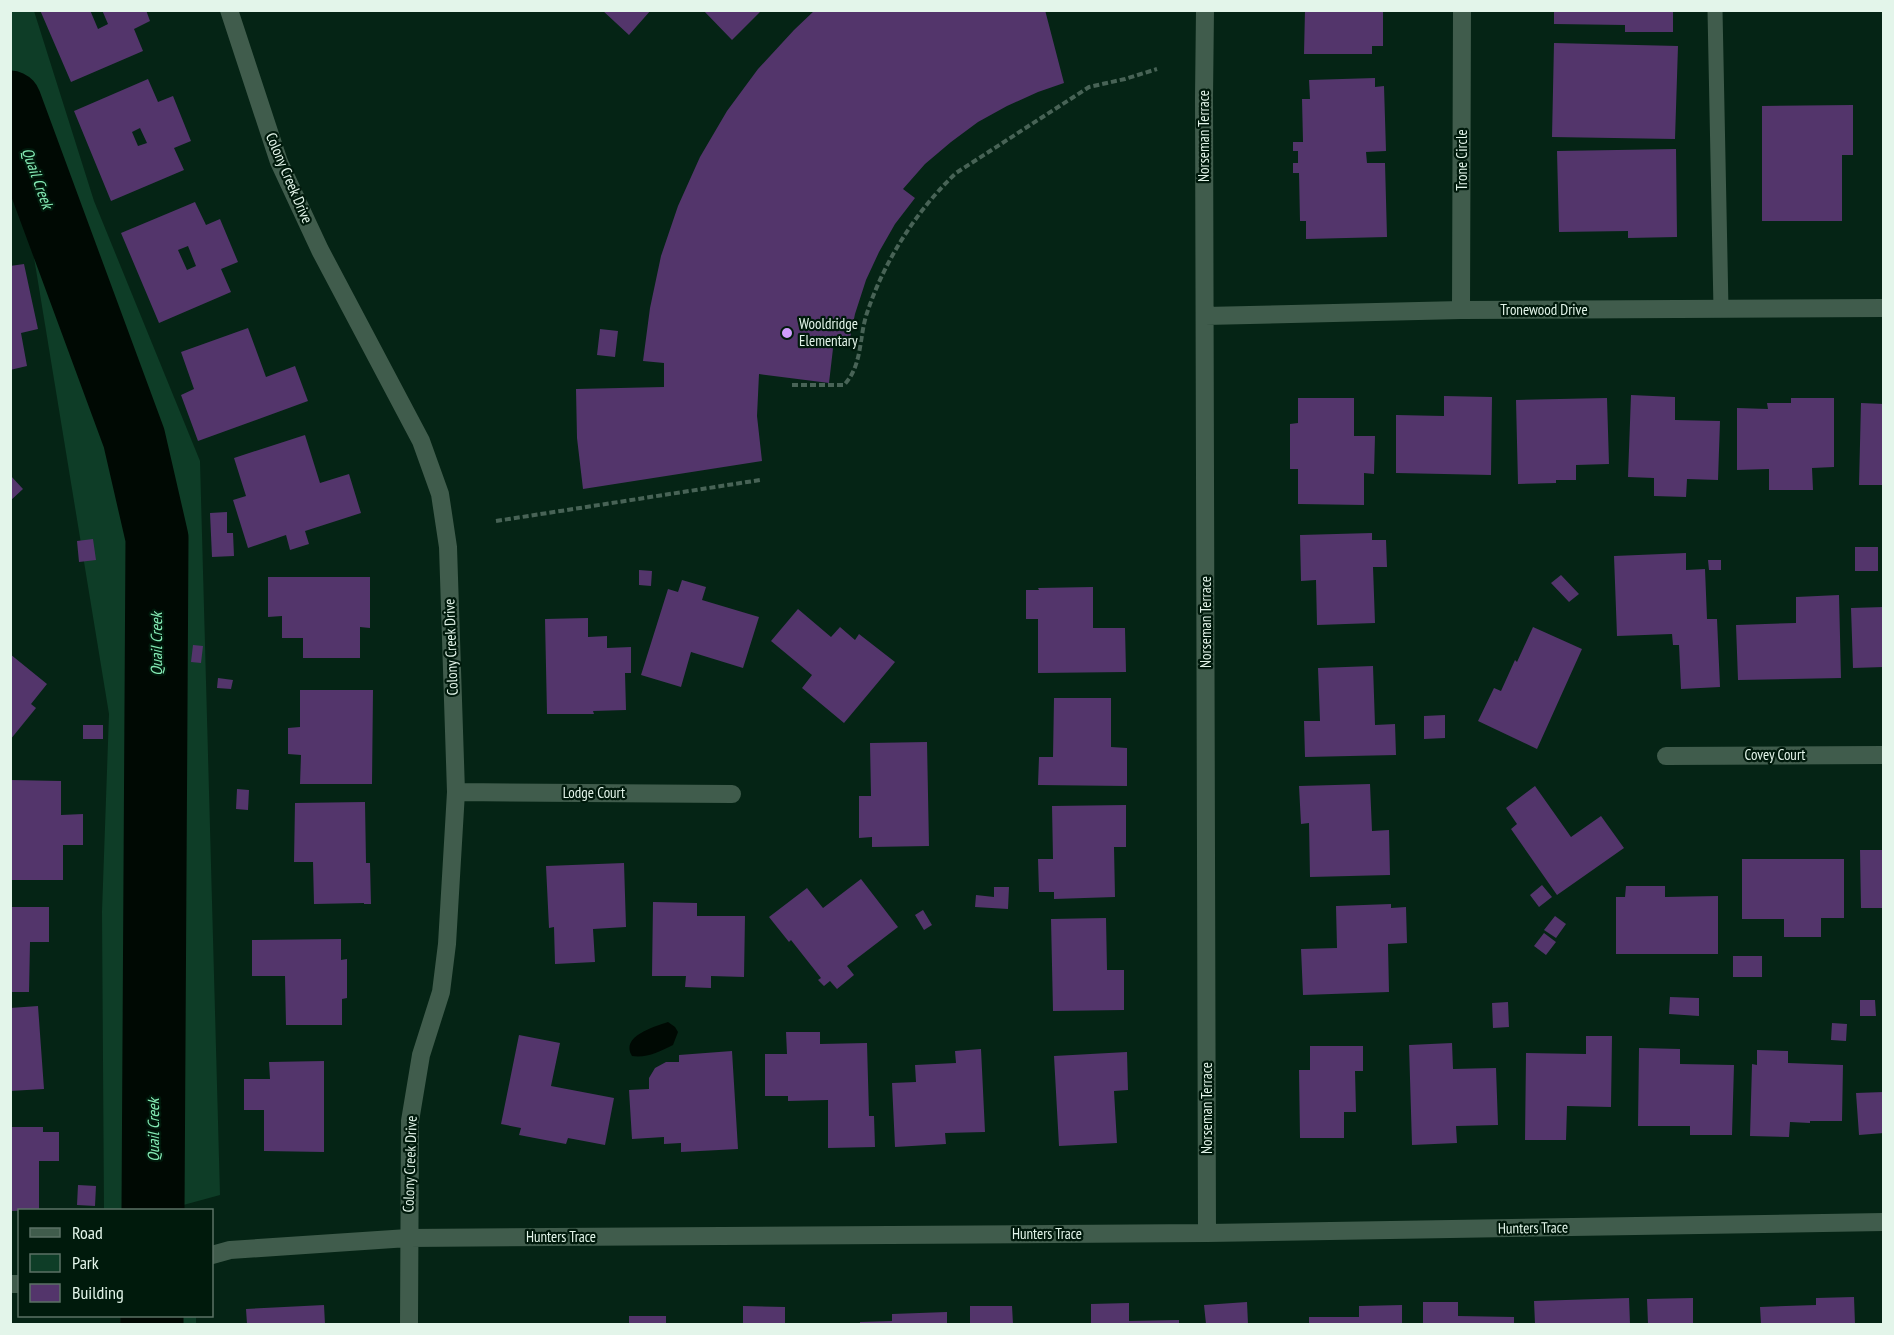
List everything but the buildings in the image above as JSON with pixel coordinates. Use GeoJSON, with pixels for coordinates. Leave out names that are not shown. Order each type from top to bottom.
{"type":"FeatureCollection","features":[{"type":"Feature","properties":{"kind":"street","name":"Colony Creek Drive"},"geometry":{"type":"LineString","coordinates":[[229,10],[279,162],[320,250],[421,441],[440,494],[448,547],[456,792],[447,944],[441,992],[422,1056],[410,1121],[409,1324]]}},
{"type":"Feature","properties":{"kind":"street","name":"Norseman Terrace"},"geometry":{"type":"LineString","coordinates":[[1205,10],[1208,1233]]}},
{"type":"Feature","properties":{"kind":"street","name":"Trone Circle"},"geometry":{"type":"LineString","coordinates":[[1461,310],[1462,10]]}},
{"type":"Feature","properties":{"kind":"street","name":"Tronewood Drive"},"geometry":{"type":"LineString","coordinates":[[1204,316],[1461,310],[1884,308]]}},
{"type":"Feature","properties":{"kind":"street","name":"Covey Court"},"geometry":{"type":"LineString","coordinates":[[1666,756],[1884,755]]}},
{"type":"Feature","properties":{"kind":"street","name":"Lodge Court"},"geometry":{"type":"LineString","coordinates":[[456,792],[732,794]]}},
{"type":"Feature","properties":{"kind":"street","name":"Hunters Trace"},"geometry":{"type":"LineString","coordinates":[[213,1255],[230,1250],[408,1238],[1208,1233],[1884,1222]]}},
{"type":"Feature","properties":{"kind":"lane"},"geometry":{"type":"LineString","coordinates":[[1715,10],[1721,309]]}},
{"type":"Feature","properties":{"kind":"path"},"geometry":{"type":"LineString","coordinates":[[792,385],[844,385],[852,377],[865,319],[879,280],[901,241],[943,186],[956,173],[1089,87],[1157,69]]}},
{"type":"Feature","properties":{"kind":"path"},"geometry":{"type":"LineString","coordinates":[[496,521],[760,480]]}},
{"type":"Feature","properties":{"kind":"green space"},"geometry":{"type":"Polygon","coordinates":[[[11,11],[34,11],[94,201],[200,461],[220,1195],[169,1209],[104,1209],[102,912],[109,714],[28,221],[11,173],[11,11]]]}},
{"type":"Feature","properties":{"kind":"green space"},"geometry":{"type":"Polygon","coordinates":[[[162,1317],[196,1317],[196,1324],[134,1324],[162,1317]]]}},
{"type":"Feature","properties":{"kind":"shaded area"},"geometry":{"type":"Polygon","coordinates":[[[668,1022],[678,1032],[673,1045],[648,1055],[632,1056],[630,1049],[634,1038],[640,1033],[668,1022]]]}},
{"type":"Feature","properties":{"kind":"waterway","name":"Quail Creek"},"geometry":{"type":"LineString","coordinates":[[10,102],[134,438],[157,538],[153,1209]]}},
{"type":"Feature","properties":{"kind":"waterway","name":"Quail Creek"},"geometry":{"type":"LineString","coordinates":[[152,1317],[152,1324]]}},
{"type":"Feature","properties":{"kind":"place","name":"Wooldridge Elementary"},"geometry":{"type":"Point","coordinates":[787,333]}}]}
